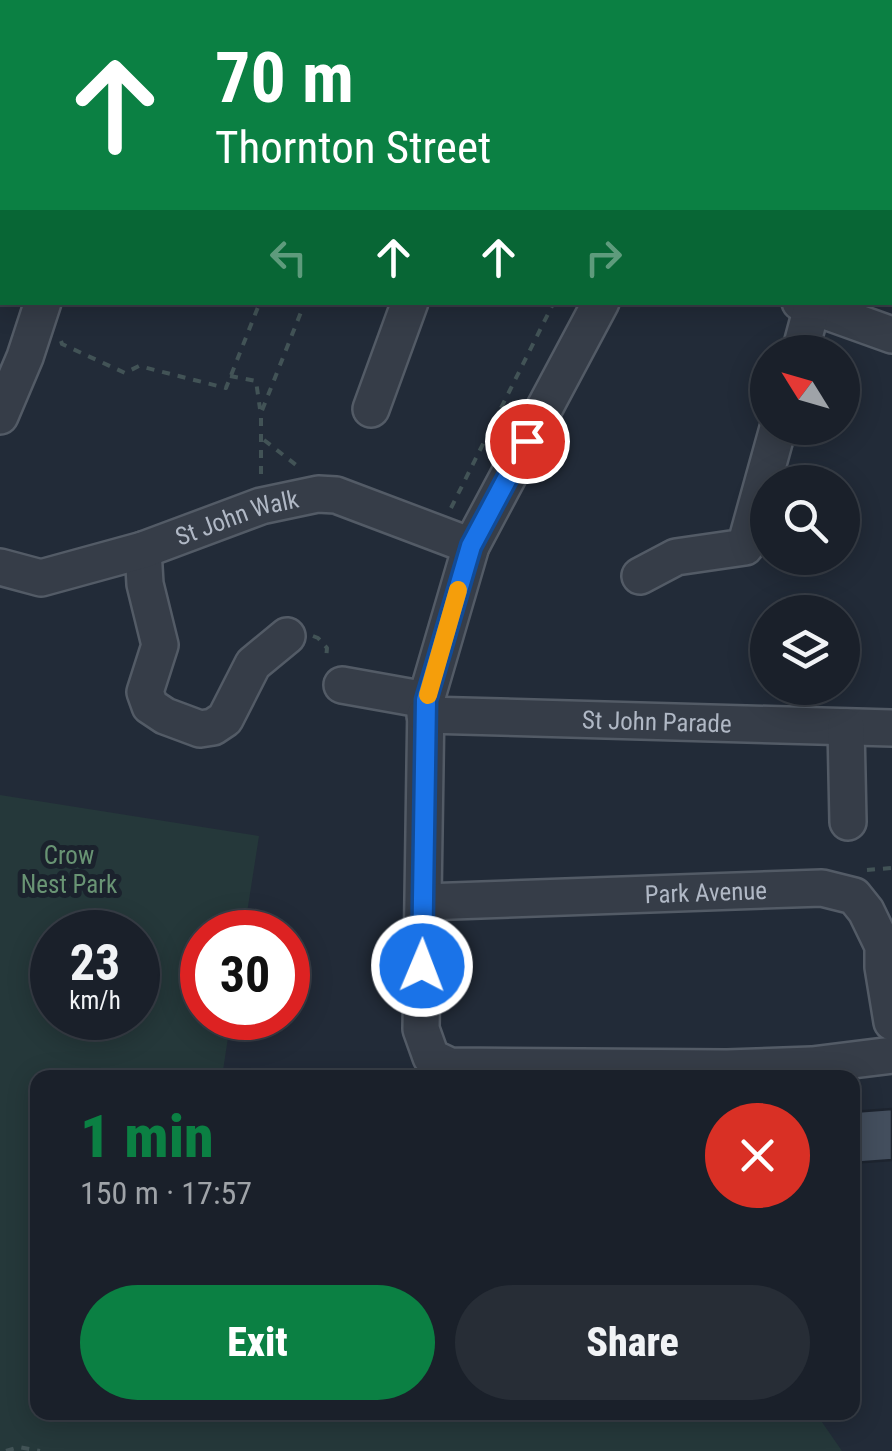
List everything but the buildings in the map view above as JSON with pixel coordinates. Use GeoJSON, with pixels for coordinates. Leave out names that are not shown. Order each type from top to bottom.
{"type":"FeatureCollection","features":[{"type":"Feature","properties":{"kind":"street"},"geometry":{"type":"LineString","coordinates":[[371,410],[409,305]]}},
{"type":"Feature","properties":{"kind":"street"},"geometry":{"type":"LineString","coordinates":[[600,305],[471,546],[426,707],[421,1029],[430,1056],[450,1066],[728,1068],[812,1065],[892,1054]]}},
{"type":"Feature","properties":{"kind":"street"},"geometry":{"type":"LineString","coordinates":[[802,335],[806,305],[892,335]]}},
{"type":"Feature","properties":{"kind":"street"},"geometry":{"type":"LineString","coordinates":[[0,416],[8,370],[25,356],[41,308]]}},
{"type":"Feature","properties":{"kind":"street"},"geometry":{"type":"LineString","coordinates":[[640,576],[676,557],[744,547],[773,445]]}},
{"type":"Feature","properties":{"kind":"street","name":"St John Walk"},"geometry":{"type":"LineString","coordinates":[[0,567],[40,578],[143,550],[261,506],[318,494],[336,494],[471,546]]}},
{"type":"Feature","properties":{"kind":"street"},"geometry":{"type":"LineString","coordinates":[[143,550],[145,584],[160,645],[146,692],[150,706],[165,716],[200,729],[213,727],[225,719],[253,664],[287,636]]}},
{"type":"Feature","properties":{"kind":"street","name":"St John Parade"},"geometry":{"type":"LineString","coordinates":[[342,685],[426,707],[892,728]]}},
{"type":"Feature","properties":{"kind":"street"},"geometry":{"type":"LineString","coordinates":[[846,727],[848,822]]}},
{"type":"Feature","properties":{"kind":"street","name":"Park Avenue"},"geometry":{"type":"LineString","coordinates":[[424,902],[822,888],[854,896],[883,946],[892,1022]]}},
{"type":"Feature","properties":{"kind":"path"},"geometry":{"type":"LineString","coordinates":[[41,308],[58,328],[62,344],[125,373],[139,366],[226,388],[259,305]]}},
{"type":"Feature","properties":{"kind":"path"},"geometry":{"type":"LineString","coordinates":[[261,413],[303,305]]}},
{"type":"Feature","properties":{"kind":"path"},"geometry":{"type":"LineString","coordinates":[[438,533],[552,305]]}},
{"type":"Feature","properties":{"kind":"path"},"geometry":{"type":"LineString","coordinates":[[230,376],[256,381],[261,413],[261,506]]}},
{"type":"Feature","properties":{"kind":"path"},"geometry":{"type":"LineString","coordinates":[[287,636],[302,632],[318,638],[327,648],[325,670],[345,678],[342,685]]}},
{"type":"Feature","properties":{"kind":"path"},"geometry":{"type":"LineString","coordinates":[[6,1451],[19,1447],[40,1451]]}},
{"type":"Feature","properties":{"kind":"green space","name":"Crow Nest Park"},"geometry":{"type":"Polygon","coordinates":[[[0,795],[259,836],[247,910],[180,910],[180,1040],[228,1040],[223,1070],[30,1070],[30,1420],[821,1420],[842,1451],[0,1451],[0,795]]]}},
{"type":"Feature","properties":{"kind":"slow traffic"},"geometry":{"type":"LineString","coordinates":[[428,695],[458,590]]}},
{"type":"Feature","properties":{"kind":"route"},"geometry":{"type":"LineString","coordinates":[[422,966],[426,700],[471,546],[527,441]]}}]}
